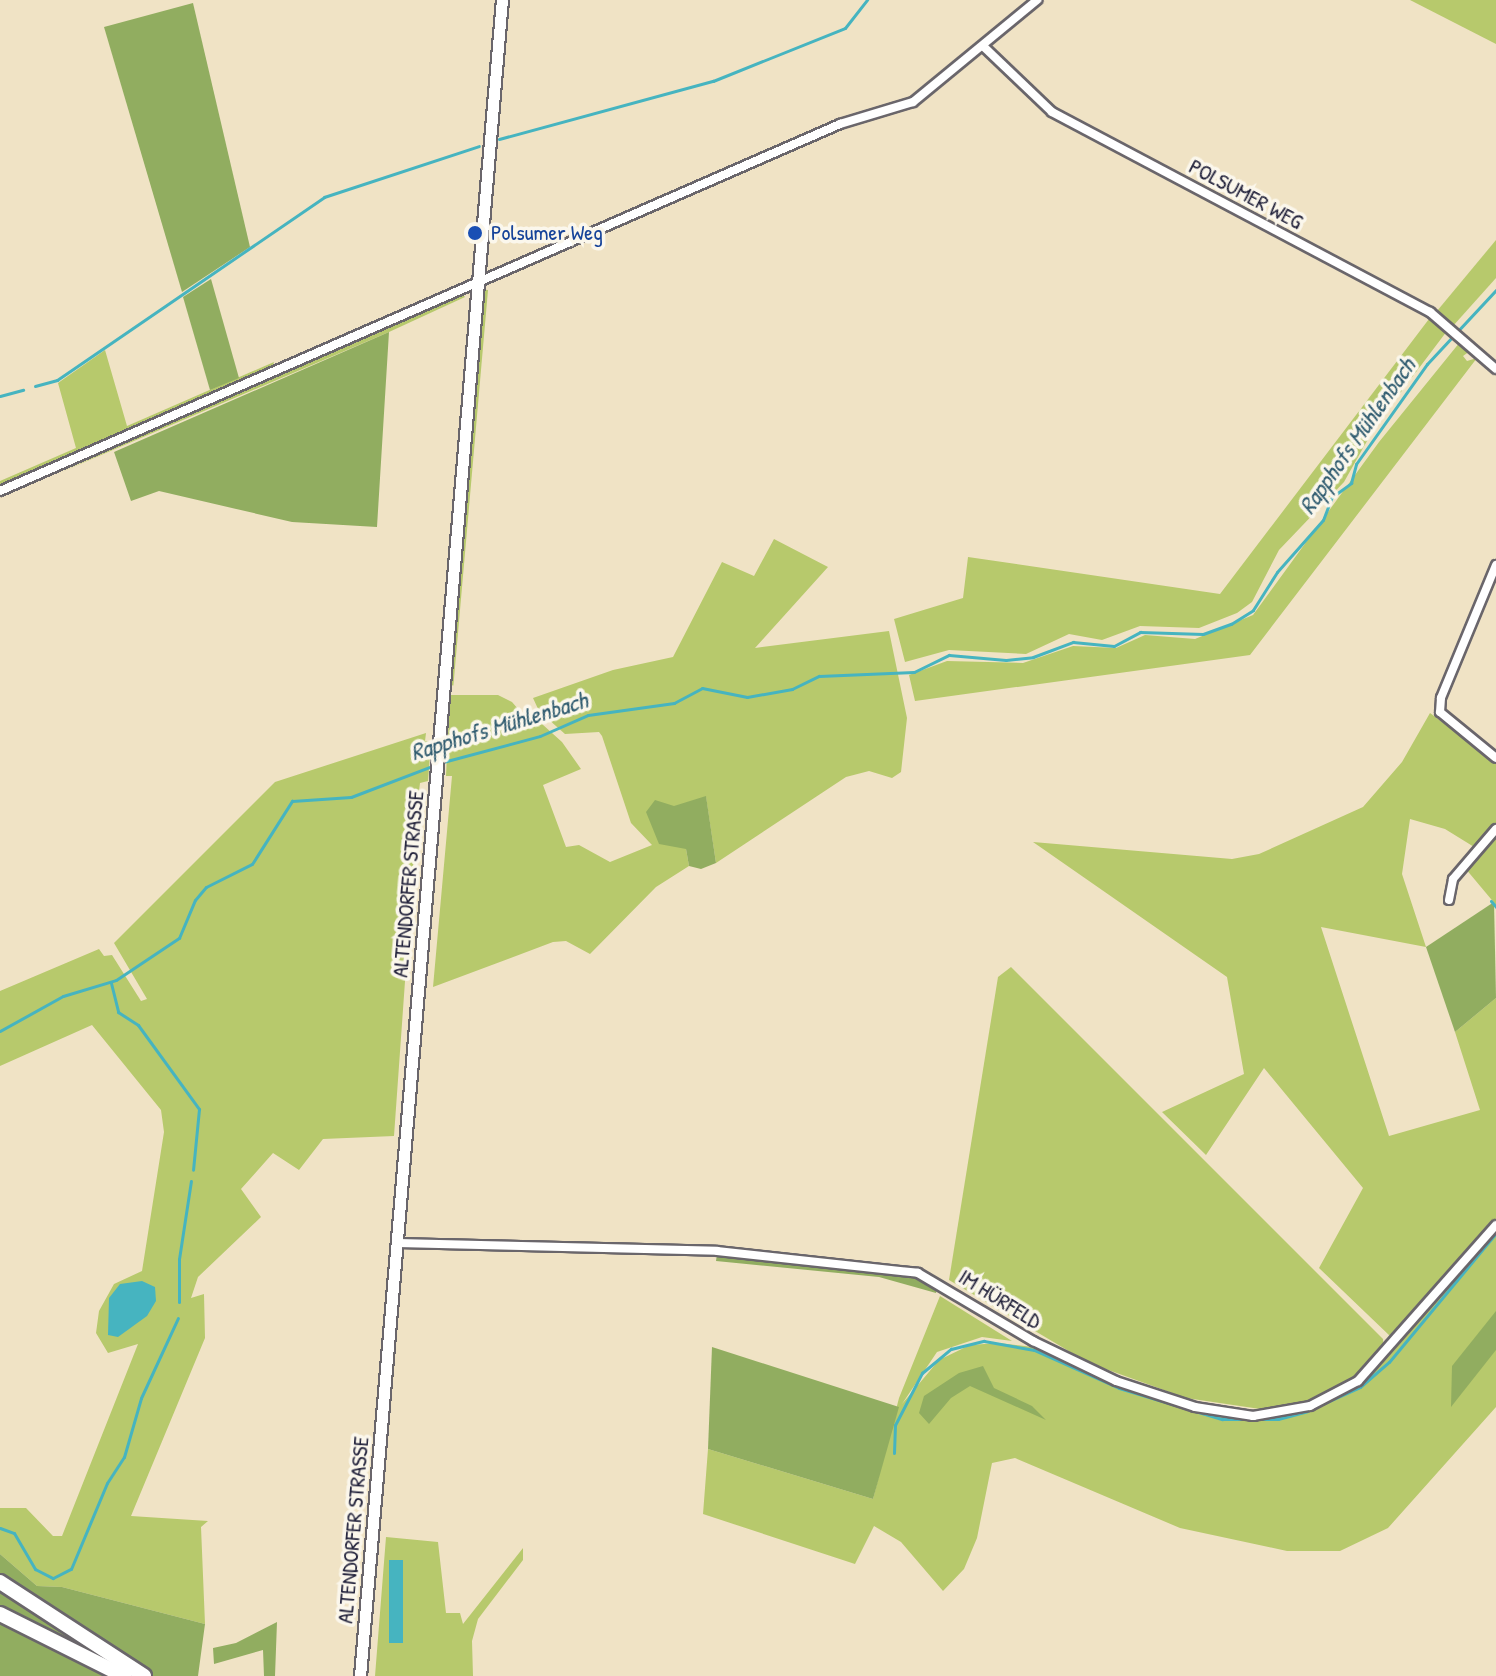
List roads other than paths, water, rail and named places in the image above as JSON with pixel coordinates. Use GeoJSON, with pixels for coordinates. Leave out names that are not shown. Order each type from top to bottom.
{"type":"FeatureCollection","features":[{"type":"Feature","properties":{"kind":"highway"},"geometry":{"type":"LineString","coordinates":[[0,1582],[144,1676]]}},
{"type":"Feature","properties":{"kind":"highway"},"geometry":{"type":"LineString","coordinates":[[0,1614],[124,1676]]}},
{"type":"Feature","properties":{"kind":"street","name":"ALTENDORFER STRASSE"},"geometry":{"type":"LineString","coordinates":[[360,1676],[502,0]]}},
{"type":"Feature","properties":{"kind":"street"},"geometry":{"type":"LineString","coordinates":[[0,491],[840,124],[913,102],[1037,0]]}},
{"type":"Feature","properties":{"kind":"street","name":"POLSUMER WEG"},"geometry":{"type":"LineString","coordinates":[[983,46],[1052,112],[1441,320],[1496,369]]}},
{"type":"Feature","properties":{"kind":"street"},"geometry":{"type":"LineString","coordinates":[[1496,565],[1441,698],[1440,712],[1496,758]]}},
{"type":"Feature","properties":{"kind":"street"},"geometry":{"type":"LineString","coordinates":[[1449,900],[1453,879],[1496,829]]}},
{"type":"Feature","properties":{"kind":"street","name":"IM HÜRFELD"},"geometry":{"type":"LineString","coordinates":[[398,1243],[717,1251],[918,1273],[1033,1341],[1116,1381],[1181,1403],[1253,1416],[1310,1406],[1358,1381],[1496,1225]]}},
{"type":"Feature","properties":{"kind":"water"},"geometry":{"type":"Polygon","coordinates":[[[142,1281],[155,1287],[156,1301],[147,1316],[118,1337],[108,1335],[109,1298],[120,1284],[142,1281]]]}},
{"type":"Feature","properties":{"kind":"water"},"geometry":{"type":"Polygon","coordinates":[[[389,1560],[403,1560],[403,1643],[389,1643],[389,1560]]]}},
{"type":"Feature","properties":{"kind":"waterway"},"geometry":{"type":"LineString","coordinates":[[499,139],[713,81],[845,28],[867,0]]}},
{"type":"Feature","properties":{"kind":"waterway"},"geometry":{"type":"LineString","coordinates":[[35,386],[57,380],[324,197],[479,146]]}},
{"type":"Feature","properties":{"kind":"waterway","name":"Rapphofs Mühlenbach"},"geometry":{"type":"LineString","coordinates":[[443,762],[540,736],[588,715],[674,703],[702,688],[747,697],[792,689],[819,676],[914,672],[949,655],[1006,660],[1033,657],[1073,642],[1114,646],[1140,632],[1203,634],[1231,624],[1253,610],[1277,572],[1323,520],[1332,497],[1351,483],[1356,464],[1427,364],[1496,290]]}},
{"type":"Feature","properties":{"kind":"waterway"},"geometry":{"type":"LineString","coordinates":[[0,396],[23,390]]}},
{"type":"Feature","properties":{"kind":"waterway","name":"Rapphofs Mühlenbach"},"geometry":{"type":"LineString","coordinates":[[0,1031],[63,996],[116,980],[179,938],[195,900],[206,887],[252,864],[292,801],[351,797],[435,765]]}},
{"type":"Feature","properties":{"kind":"waterway"},"geometry":{"type":"LineString","coordinates":[[1491,901],[1496,907]]}},
{"type":"Feature","properties":{"kind":"waterway"},"geometry":{"type":"LineString","coordinates":[[111,983],[118,1012],[138,1025],[199,1109],[193,1170]]}},
{"type":"Feature","properties":{"kind":"waterway"},"geometry":{"type":"LineString","coordinates":[[179,1302],[179,1259],[191,1181]]}},
{"type":"Feature","properties":{"kind":"waterway"},"geometry":{"type":"LineString","coordinates":[[894,1453],[895,1425],[922,1373],[951,1349],[984,1341],[1034,1350],[1119,1388],[1222,1419],[1278,1419],[1307,1411],[1360,1387],[1389,1362],[1496,1233]]}},
{"type":"Feature","properties":{"kind":"waterway"},"geometry":{"type":"LineString","coordinates":[[0,1528],[14,1533],[35,1569],[53,1578],[71,1569],[107,1483],[124,1457],[141,1398],[178,1318]]}},
{"type":"Feature","properties":{"kind":"place","name":"Polsumer Weg"},"geometry":{"type":"Point","coordinates":[475,233]}}]}
